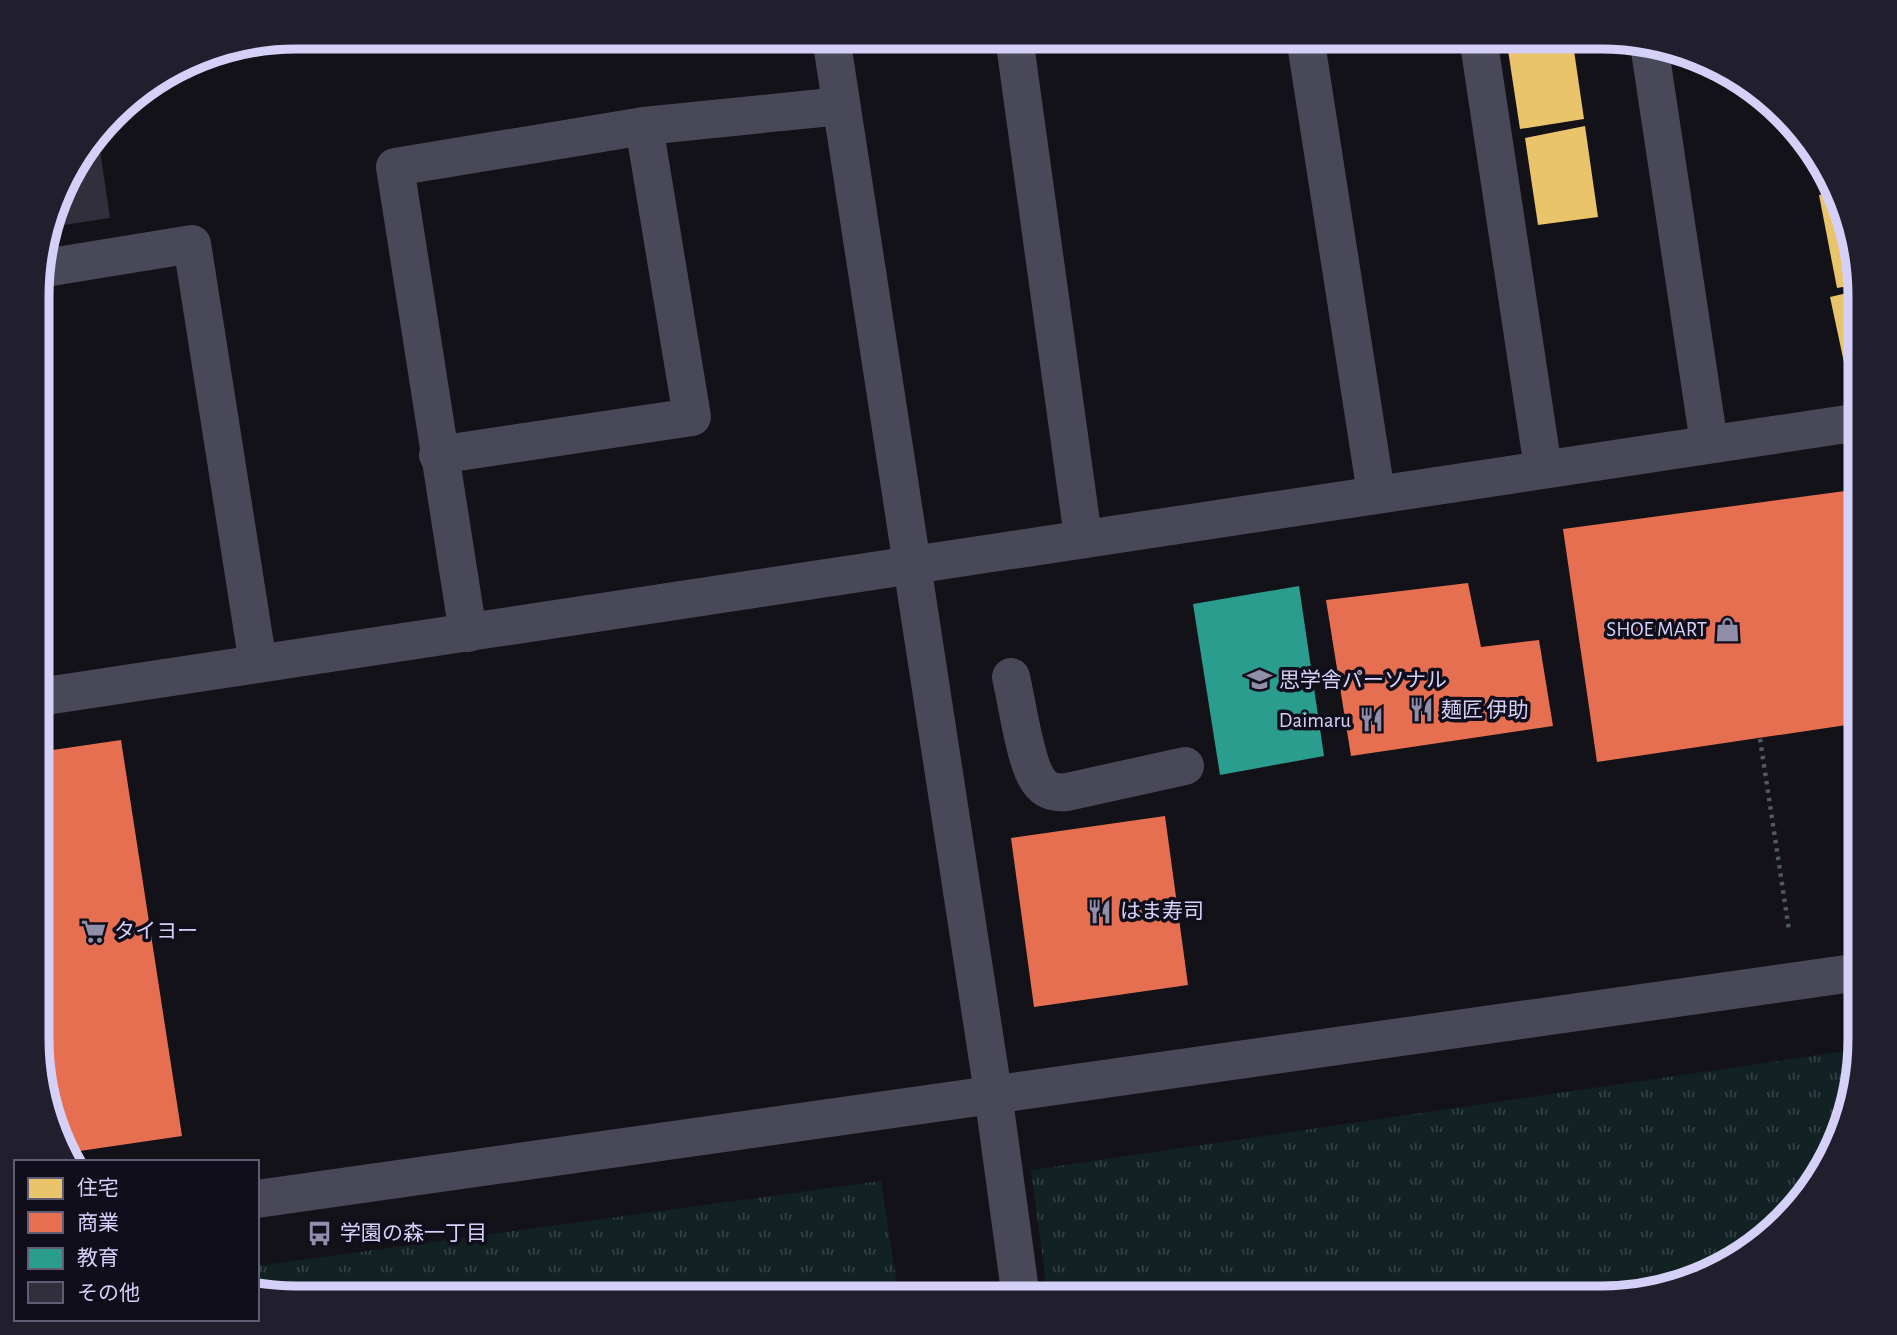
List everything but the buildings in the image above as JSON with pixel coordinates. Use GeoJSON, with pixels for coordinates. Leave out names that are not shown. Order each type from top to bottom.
{"type":"FeatureCollection","features":[{"type":"Feature","properties":{"kind":"street"},"geometry":{"type":"LineString","coordinates":[[833,49],[993,1093],[1019,1286]]}},
{"type":"Feature","properties":{"kind":"street"},"geometry":{"type":"LineString","coordinates":[[1016,50],[1083,537]]}},
{"type":"Feature","properties":{"kind":"street"},"geometry":{"type":"LineString","coordinates":[[1307,50],[1376,492]]}},
{"type":"Feature","properties":{"kind":"street"},"geometry":{"type":"LineString","coordinates":[[1480,50],[1543,468]]}},
{"type":"Feature","properties":{"kind":"street"},"geometry":{"type":"LineString","coordinates":[[1650,54],[1709,443]]}},
{"type":"Feature","properties":{"kind":"street"},"geometry":{"type":"LineString","coordinates":[[468,634],[395,167],[644,126],[841,106]]}},
{"type":"Feature","properties":{"kind":"street"},"geometry":{"type":"LineString","coordinates":[[438,454],[692,417],[644,126]]}},
{"type":"Feature","properties":{"kind":"street"},"geometry":{"type":"LineString","coordinates":[[51,267],[192,244],[258,664]]}},
{"type":"Feature","properties":{"kind":"street"},"geometry":{"type":"LineString","coordinates":[[50,695],[912,566],[1376,492],[1847,424]]}},
{"type":"Feature","properties":{"kind":"street"},"geometry":{"type":"LineString","coordinates":[[1011,677],[1033,772],[1047,789],[1055,793],[1067,792],[1185,766]]}},
{"type":"Feature","properties":{"kind":"street"},"geometry":{"type":"LineString","coordinates":[[259,1199],[1848,974]]}},
{"type":"Feature","properties":{"kind":"path"},"geometry":{"type":"LineString","coordinates":[[1760,739],[1789,930]]}},
{"type":"Feature","properties":{"kind":"green space"},"geometry":{"type":"Polygon","coordinates":[[[1847,1051],[1840,1103],[1829,1133],[1806,1176],[1776,1214],[1751,1235],[1710,1260],[1665,1278],[1633,1284],[1046,1286],[1031,1170],[1847,1051]]]}},
{"type":"Feature","properties":{"kind":"green space"},"geometry":{"type":"Polygon","coordinates":[[[881,1181],[897,1285],[280,1285],[259,1283],[259,1266],[881,1181]]]}},
{"type":"Feature","properties":{"kind":"place","name":"SHOE MART"},"geometry":{"type":"Point","coordinates":[1727,629]}},
{"type":"Feature","properties":{"kind":"place","name":"思学舎パーソナル"},"geometry":{"type":"Point","coordinates":[1259,680]}},
{"type":"Feature","properties":{"kind":"place","name":"麺匠 伊助"},"geometry":{"type":"Point","coordinates":[1421,710]}},
{"type":"Feature","properties":{"kind":"place","name":"Daimaru"},"geometry":{"type":"Point","coordinates":[1371,720]}},
{"type":"Feature","properties":{"kind":"place","name":"はま寿司"},"geometry":{"type":"Point","coordinates":[1100,911]}},
{"type":"Feature","properties":{"kind":"place","name":"タイヨー"},"geometry":{"type":"Point","coordinates":[94,931]}},
{"type":"Feature","properties":{"kind":"place","name":"学園の森一丁目"},"geometry":{"type":"Point","coordinates":[320,1233]}}]}
